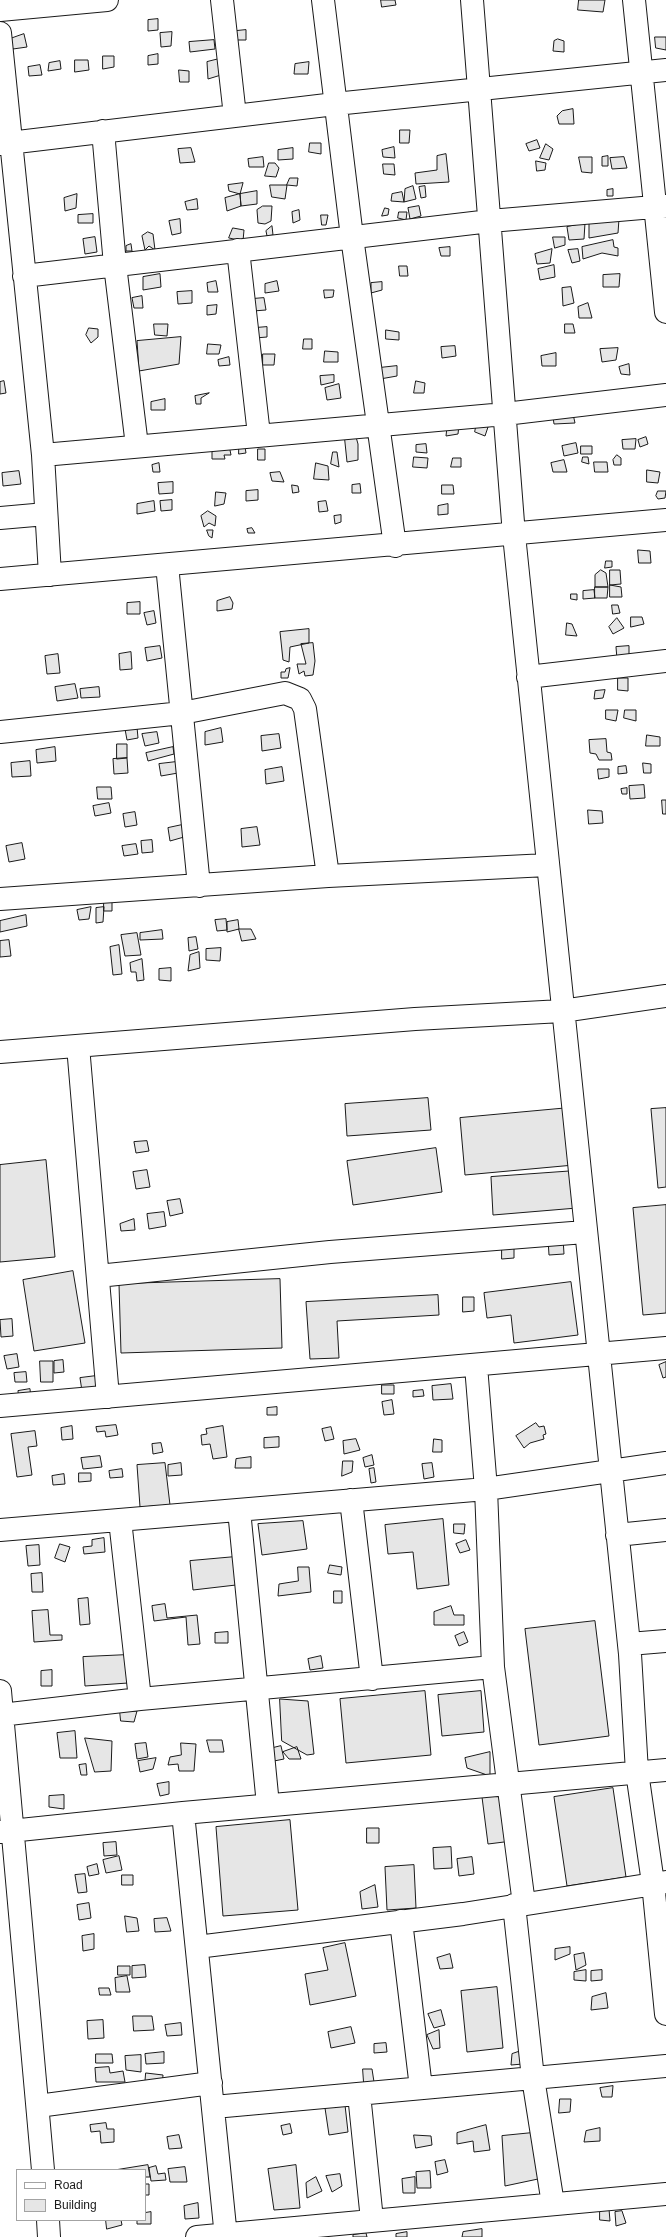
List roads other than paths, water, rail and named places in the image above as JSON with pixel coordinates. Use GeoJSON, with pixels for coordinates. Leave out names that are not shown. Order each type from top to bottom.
{"type":"FeatureCollection","features":[{"type":"Feature","properties":{"kind":"street"},"geometry":{"type":"LineString","coordinates":[[0,10],[107,0]]}},
{"type":"Feature","properties":{"kind":"street"},"geometry":{"type":"LineString","coordinates":[[222,0],[235,116]]}},
{"type":"Feature","properties":{"kind":"street"},"geometry":{"type":"LineString","coordinates":[[323,0],[352,237],[395,546]]}},
{"type":"Feature","properties":{"kind":"street"},"geometry":{"type":"LineString","coordinates":[[472,0],[514,535],[562,1011],[629,1644],[637,1772],[659,1883],[666,2014]]}},
{"type":"Feature","properties":{"kind":"street"},"geometry":{"type":"LineString","coordinates":[[634,0],[642,72],[661,206],[666,303]]}},
{"type":"Feature","properties":{"kind":"street"},"geometry":{"type":"LineString","coordinates":[[0,33],[6,143],[24,276],[43,455],[50,575]]}},
{"type":"Feature","properties":{"kind":"street"},"geometry":{"type":"LineString","coordinates":[[6,143],[335,104],[666,70]]}},
{"type":"Feature","properties":{"kind":"street"},"geometry":{"type":"LineString","coordinates":[[103,132],[115,265],[137,446]]}},
{"type":"Feature","properties":{"kind":"street"},"geometry":{"type":"LineString","coordinates":[[24,276],[490,221],[661,206]]}},
{"type":"Feature","properties":{"kind":"street"},"geometry":{"type":"LineString","coordinates":[[238,250],[259,435]]}},
{"type":"Feature","properties":{"kind":"street"},"geometry":{"type":"LineString","coordinates":[[43,455],[505,414],[666,395]]}},
{"type":"Feature","properties":{"kind":"street"},"geometry":{"type":"LineString","coordinates":[[0,518],[46,514]]}},
{"type":"Feature","properties":{"kind":"street"},"geometry":{"type":"LineString","coordinates":[[0,579],[395,546],[666,520]]}},
{"type":"Feature","properties":{"kind":"street"},"geometry":{"type":"LineString","coordinates":[[167,565],[199,886]]}},
{"type":"Feature","properties":{"kind":"street"},"geometry":{"type":"LineString","coordinates":[[528,677],[666,661]]}},
{"type":"Feature","properties":{"kind":"street"},"geometry":{"type":"LineString","coordinates":[[0,732],[182,713],[285,693],[300,699],[305,709],[328,876]]}},
{"type":"Feature","properties":{"kind":"street"},"geometry":{"type":"LineString","coordinates":[[0,899],[328,876],[547,865]]}},
{"type":"Feature","properties":{"kind":"street"},"geometry":{"type":"LineString","coordinates":[[0,1052],[415,1019],[562,1011],[666,996]]}},
{"type":"Feature","properties":{"kind":"street"},"geometry":{"type":"LineString","coordinates":[[78,1046],[108,1397]]}},
{"type":"Feature","properties":{"kind":"street"},"geometry":{"type":"LineString","coordinates":[[98,1276],[330,1252],[585,1232]]}},
{"type":"Feature","properties":{"kind":"street"},"geometry":{"type":"LineString","coordinates":[[0,1406],[598,1356],[666,1348]]}},
{"type":"Feature","properties":{"kind":"street"},"geometry":{"type":"LineString","coordinates":[[476,1366],[486,1489],[494,1667],[509,1783],[533,2078],[553,2204]]}},
{"type":"Feature","properties":{"kind":"street"},"geometry":{"type":"LineString","coordinates":[[0,1530],[486,1489],[666,1463]]}},
{"type":"Feature","properties":{"kind":"street"},"geometry":{"type":"LineString","coordinates":[[351,1500],[372,1679]]}},
{"type":"Feature","properties":{"kind":"street"},"geometry":{"type":"LineString","coordinates":[[239,1510],[268,1805]]}},
{"type":"Feature","properties":{"kind":"street"},"geometry":{"type":"LineString","coordinates":[[120,1520],[140,1699]]}},
{"type":"Feature","properties":{"kind":"street"},"geometry":{"type":"LineString","coordinates":[[617,1535],[666,1530]]}},
{"type":"Feature","properties":{"kind":"street"},"geometry":{"type":"LineString","coordinates":[[629,1644],[666,1642]]}},
{"type":"Feature","properties":{"kind":"street"},"geometry":{"type":"LineString","coordinates":[[1,1715],[140,1699],[494,1667]]}},
{"type":"Feature","properties":{"kind":"street"},"geometry":{"type":"LineString","coordinates":[[0,1691],[6,1832],[44,2169]]}},
{"type":"Feature","properties":{"kind":"street"},"geometry":{"type":"LineString","coordinates":[[6,1832],[268,1805],[666,1770]]}},
{"type":"Feature","properties":{"kind":"street"},"geometry":{"type":"LineString","coordinates":[[183,1813],[226,2235]]}},
{"type":"Feature","properties":{"kind":"street"},"geometry":{"type":"LineString","coordinates":[[197,1947],[519,1905],[659,1883]]}},
{"type":"Feature","properties":{"kind":"street"},"geometry":{"type":"LineString","coordinates":[[402,1921],[421,2088]]}},
{"type":"Feature","properties":{"kind":"street"},"geometry":{"type":"LineString","coordinates":[[214,2107],[666,2066]]}},
{"type":"Feature","properties":{"kind":"street"},"geometry":{"type":"LineString","coordinates":[[38,2106],[211,2083]]}},
{"type":"Feature","properties":{"kind":"street"},"geometry":{"type":"LineString","coordinates":[[360,2094],[372,2220]]}},
{"type":"Feature","properties":{"kind":"street"},"geometry":{"type":"LineString","coordinates":[[197,2237],[666,2194]]}},
{"type":"Feature","properties":{"kind":"street"},"geometry":{"type":"LineString","coordinates":[[48,2221],[50,2237]]}}]}
